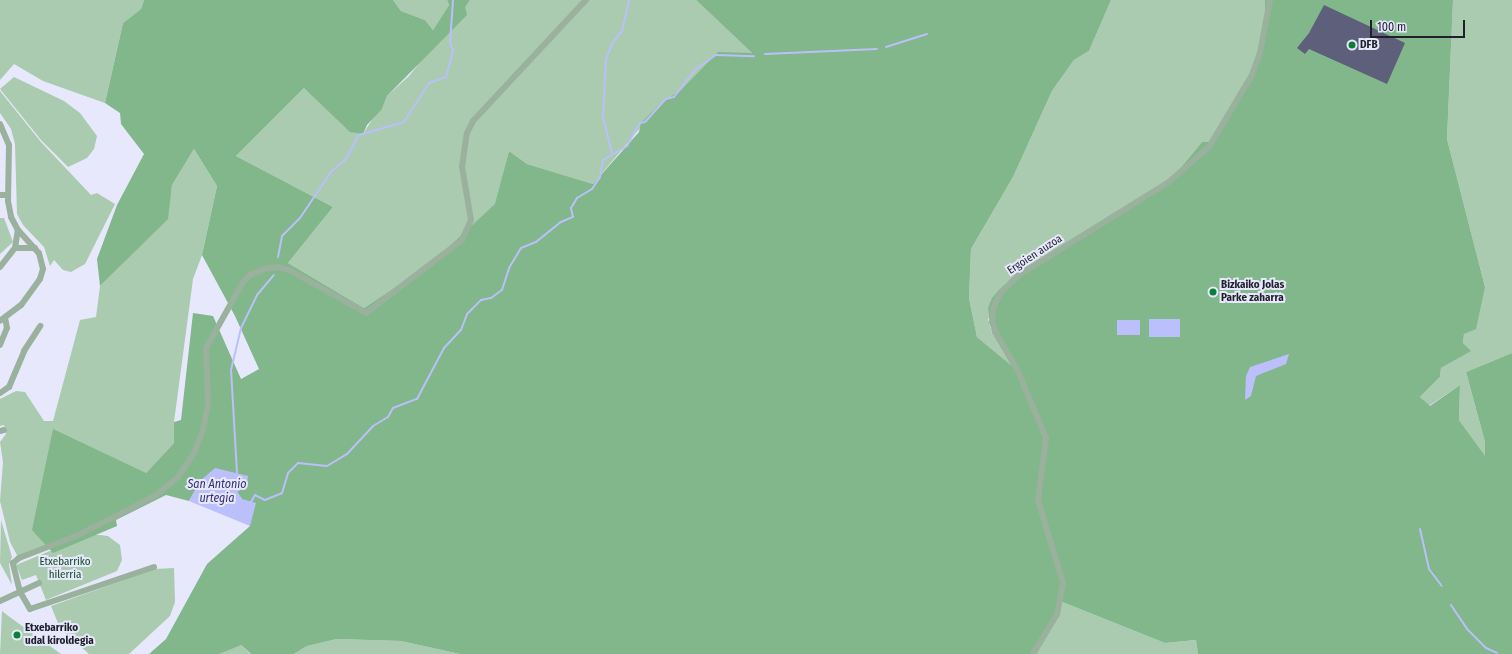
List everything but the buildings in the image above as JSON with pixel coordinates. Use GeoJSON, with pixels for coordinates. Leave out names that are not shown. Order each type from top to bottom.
{"type":"FeatureCollection","features":[{"type":"Feature","properties":{"kind":"street"},"geometry":{"type":"LineString","coordinates":[[154,567],[30,609],[20,592],[13,569],[15,560],[57,544],[130,510],[156,495],[178,477],[194,453],[203,430],[208,404],[206,348],[243,282],[250,275],[264,269],[278,267],[291,271],[366,313],[462,240],[471,220],[462,167],[467,133],[473,121],[586,0]]}},
{"type":"Feature","properties":{"kind":"street","name":"Ergoien auzoa"},"geometry":{"type":"LineString","coordinates":[[1033,654],[1057,614],[1063,583],[1038,500],[1046,438],[1018,371],[996,333],[992,322],[993,309],[1000,293],[1019,275],[1169,182],[1209,147],[1252,75],[1260,53],[1270,0]]}},
{"type":"Feature","properties":{"kind":"street"},"geometry":{"type":"LineString","coordinates":[[0,124],[9,145],[8,195],[11,215],[18,230],[35,248],[42,261],[40,279],[21,306],[3,320],[7,328],[0,344]]}},
{"type":"Feature","properties":{"kind":"street"},"geometry":{"type":"LineString","coordinates":[[0,195],[8,195]]}},
{"type":"Feature","properties":{"kind":"street"},"geometry":{"type":"LineString","coordinates":[[0,267],[15,248],[18,230]]}},
{"type":"Feature","properties":{"kind":"street"},"geometry":{"type":"LineString","coordinates":[[15,248],[35,248]]}},
{"type":"Feature","properties":{"kind":"street"},"geometry":{"type":"LineString","coordinates":[[0,393],[9,387],[24,351],[40,326]]}},
{"type":"Feature","properties":{"kind":"street"},"geometry":{"type":"LineString","coordinates":[[0,601],[39,583]]}},
{"type":"Feature","properties":{"kind":"green space"},"geometry":{"type":"Polygon","coordinates":[[[0,0],[144,0],[141,9],[123,23],[105,103],[43,81],[14,64],[0,80],[0,0]]]}},
{"type":"Feature","properties":{"kind":"green space"},"geometry":{"type":"Polygon","coordinates":[[[144,0],[393,0],[401,11],[425,20],[433,30],[449,5],[447,0],[470,0],[465,7],[467,15],[387,96],[382,109],[367,125],[363,134],[350,132],[304,88],[236,156],[333,207],[288,263],[364,308],[429,265],[495,204],[509,151],[527,164],[593,184],[639,132],[641,123],[662,102],[680,91],[718,52],[752,53],[696,0],[1111,0],[1089,51],[1074,60],[1052,91],[1013,177],[971,249],[969,298],[977,337],[1012,366],[992,333],[988,308],[992,298],[999,290],[1168,183],[1202,142],[1209,142],[1253,70],[1265,19],[1265,0],[1453,0],[1447,139],[1485,287],[1476,329],[1464,334],[1463,343],[1471,351],[1441,368],[1440,377],[1420,397],[1430,406],[1460,385],[1459,420],[1485,456],[1485,442],[1466,372],[1512,353],[1512,654],[1198,654],[1196,640],[1165,643],[1060,601],[1037,654],[460,654],[401,641],[337,639],[307,646],[294,654],[251,654],[241,645],[219,654],[149,654],[166,639],[207,564],[250,526],[242,499],[237,492],[247,484],[201,480],[189,501],[166,495],[116,520],[117,526],[53,553],[32,530],[53,429],[146,473],[174,443],[174,422],[181,420],[193,313],[213,316],[241,379],[259,369],[235,316],[202,255],[217,186],[194,149],[172,185],[168,219],[100,286],[97,259],[117,205],[144,154],[121,124],[120,113],[105,103],[123,23],[141,9],[144,0]]]}},
{"type":"Feature","properties":{"kind":"green space"},"geometry":{"type":"Polygon","coordinates":[[[393,0],[447,0],[449,5],[433,30],[425,20],[401,11],[393,0]]]}},
{"type":"Feature","properties":{"kind":"green space"},"geometry":{"type":"Polygon","coordinates":[[[470,0],[696,0],[752,53],[662,102],[593,184],[527,164],[509,151],[496,204],[429,265],[364,308],[288,263],[333,207],[236,156],[304,88],[363,134],[377,112],[382,109],[387,96],[409,76],[470,0]]]}},
{"type":"Feature","properties":{"kind":"green space"},"geometry":{"type":"Polygon","coordinates":[[[1111,0],[1265,0],[1265,19],[1253,70],[1209,142],[1202,142],[1168,183],[988,319],[992,333],[1013,367],[977,337],[969,298],[971,249],[1013,177],[1052,91],[1074,60],[1089,51],[1111,0]]]}},
{"type":"Feature","properties":{"kind":"green space"},"geometry":{"type":"Polygon","coordinates":[[[1453,0],[1512,0],[1512,353],[1466,372],[1485,442],[1485,457],[1459,420],[1460,385],[1429,406],[1420,397],[1440,377],[1441,368],[1470,351],[1463,343],[1464,334],[1485,287],[1447,139],[1453,0]]]}},
{"type":"Feature","properties":{"kind":"green space"},"geometry":{"type":"Polygon","coordinates":[[[14,77],[64,101],[80,113],[97,136],[94,149],[87,158],[68,167],[41,140],[0,89],[14,77]]]}},
{"type":"Feature","properties":{"kind":"green space"},"geometry":{"type":"Polygon","coordinates":[[[0,91],[41,142],[91,195],[97,193],[115,204],[85,264],[71,272],[63,270],[54,260],[50,266],[44,247],[23,225],[17,214],[15,144],[11,129],[0,113],[0,91]]]}},
{"type":"Feature","properties":{"kind":"green space"},"geometry":{"type":"Polygon","coordinates":[[[194,149],[217,186],[202,255],[193,279],[174,422],[174,443],[146,473],[45,546],[18,557],[10,542],[0,501],[3,462],[0,442],[6,434],[4,425],[0,426],[0,399],[16,391],[25,392],[44,421],[53,421],[80,320],[96,317],[100,286],[167,219],[172,185],[194,149]]]}},
{"type":"Feature","properties":{"kind":"green space"},"geometry":{"type":"Polygon","coordinates":[[[0,218],[4,218],[13,242],[0,254],[0,218]]]}},
{"type":"Feature","properties":{"kind":"green space"},"geometry":{"type":"Polygon","coordinates":[[[1,520],[12,557],[9,564],[12,585],[0,563],[1,520]]]}},
{"type":"Feature","properties":{"kind":"green space","name":"Etxebarriko hilerria"},"geometry":{"type":"Polygon","coordinates":[[[91,534],[108,536],[120,545],[122,560],[117,571],[46,600],[36,575],[22,580],[16,565],[91,534]]]}},
{"type":"Feature","properties":{"kind":"green space"},"geometry":{"type":"Polygon","coordinates":[[[174,568],[175,602],[170,616],[129,654],[89,654],[60,628],[51,606],[155,569],[174,568]]]}},
{"type":"Feature","properties":{"kind":"green space"},"geometry":{"type":"Polygon","coordinates":[[[1060,601],[1165,643],[1196,640],[1198,654],[1037,654],[1060,601]]]}},
{"type":"Feature","properties":{"kind":"green space","name":"Etxebarriko udal kiroldegia"},"geometry":{"type":"Polygon","coordinates":[[[2,611],[7,615],[61,654],[0,654],[2,611]]]}},
{"type":"Feature","properties":{"kind":"green space"},"geometry":{"type":"Polygon","coordinates":[[[337,639],[401,641],[460,654],[294,654],[307,646],[337,639]]]}},
{"type":"Feature","properties":{"kind":"green space"},"geometry":{"type":"Polygon","coordinates":[[[241,645],[250,654],[219,654],[234,646],[241,645]]]}},
{"type":"Feature","properties":{"kind":"water"},"geometry":{"type":"Polygon","coordinates":[[[1149,319],[1180,319],[1180,337],[1149,337],[1149,319]]]}},
{"type":"Feature","properties":{"kind":"water"},"geometry":{"type":"Polygon","coordinates":[[[1117,320],[1140,320],[1140,335],[1117,335],[1117,320]]]}},
{"type":"Feature","properties":{"kind":"water"},"geometry":{"type":"Polygon","coordinates":[[[1289,354],[1286,364],[1256,376],[1251,396],[1245,400],[1246,376],[1250,367],[1289,354]]]}},
{"type":"Feature","properties":{"kind":"water","name":"San Antonio urtegia"},"geometry":{"type":"Polygon","coordinates":[[[215,468],[248,476],[247,484],[237,492],[242,499],[256,503],[250,526],[189,501],[201,480],[215,468]]]}},
{"type":"Feature","properties":{"kind":"waterway"},"geometry":{"type":"LineString","coordinates":[[278,257],[282,236],[300,218],[331,172],[346,159],[359,135],[404,122],[429,83],[446,77],[453,50],[450,43],[453,0]]}},
{"type":"Feature","properties":{"kind":"waterway"},"geometry":{"type":"LineString","coordinates":[[612,153],[603,116],[606,59],[613,42],[622,31],[629,0]]}},
{"type":"Feature","properties":{"kind":"waterway"},"geometry":{"type":"LineString","coordinates":[[886,47],[927,34]]}},
{"type":"Feature","properties":{"kind":"waterway"},"geometry":{"type":"LineString","coordinates":[[765,54],[877,49]]}},
{"type":"Feature","properties":{"kind":"waterway"},"geometry":{"type":"LineString","coordinates":[[251,502],[255,495],[265,500],[282,493],[288,473],[298,463],[327,466],[347,454],[373,426],[388,417],[393,408],[417,399],[444,348],[461,330],[467,314],[481,300],[491,298],[502,290],[509,268],[521,248],[536,242],[561,222],[573,217],[571,208],[577,198],[592,189],[600,177],[603,160],[627,146],[640,123],[645,122],[666,99],[674,97],[695,70],[716,55],[754,56]]}},
{"type":"Feature","properties":{"kind":"waterway"},"geometry":{"type":"LineString","coordinates":[[237,473],[231,370],[241,328],[257,295],[274,275]]}},
{"type":"Feature","properties":{"kind":"waterway"},"geometry":{"type":"LineString","coordinates":[[1420,529],[1429,569],[1442,586]]}},
{"type":"Feature","properties":{"kind":"waterway"},"geometry":{"type":"LineString","coordinates":[[1451,605],[1468,630],[1486,648],[1497,653]]}},
{"type":"Feature","properties":{"kind":"place","name":"DFB"},"geometry":{"type":"Point","coordinates":[1352,45]}},
{"type":"Feature","properties":{"kind":"place","name":"Bizkaiko Jolas Parke zaharra"},"geometry":{"type":"Point","coordinates":[1213,292]}},
{"type":"Feature","properties":{"kind":"place","name":"Etxebarriko udal kiroldegia"},"geometry":{"type":"Point","coordinates":[17,635]}}]}
